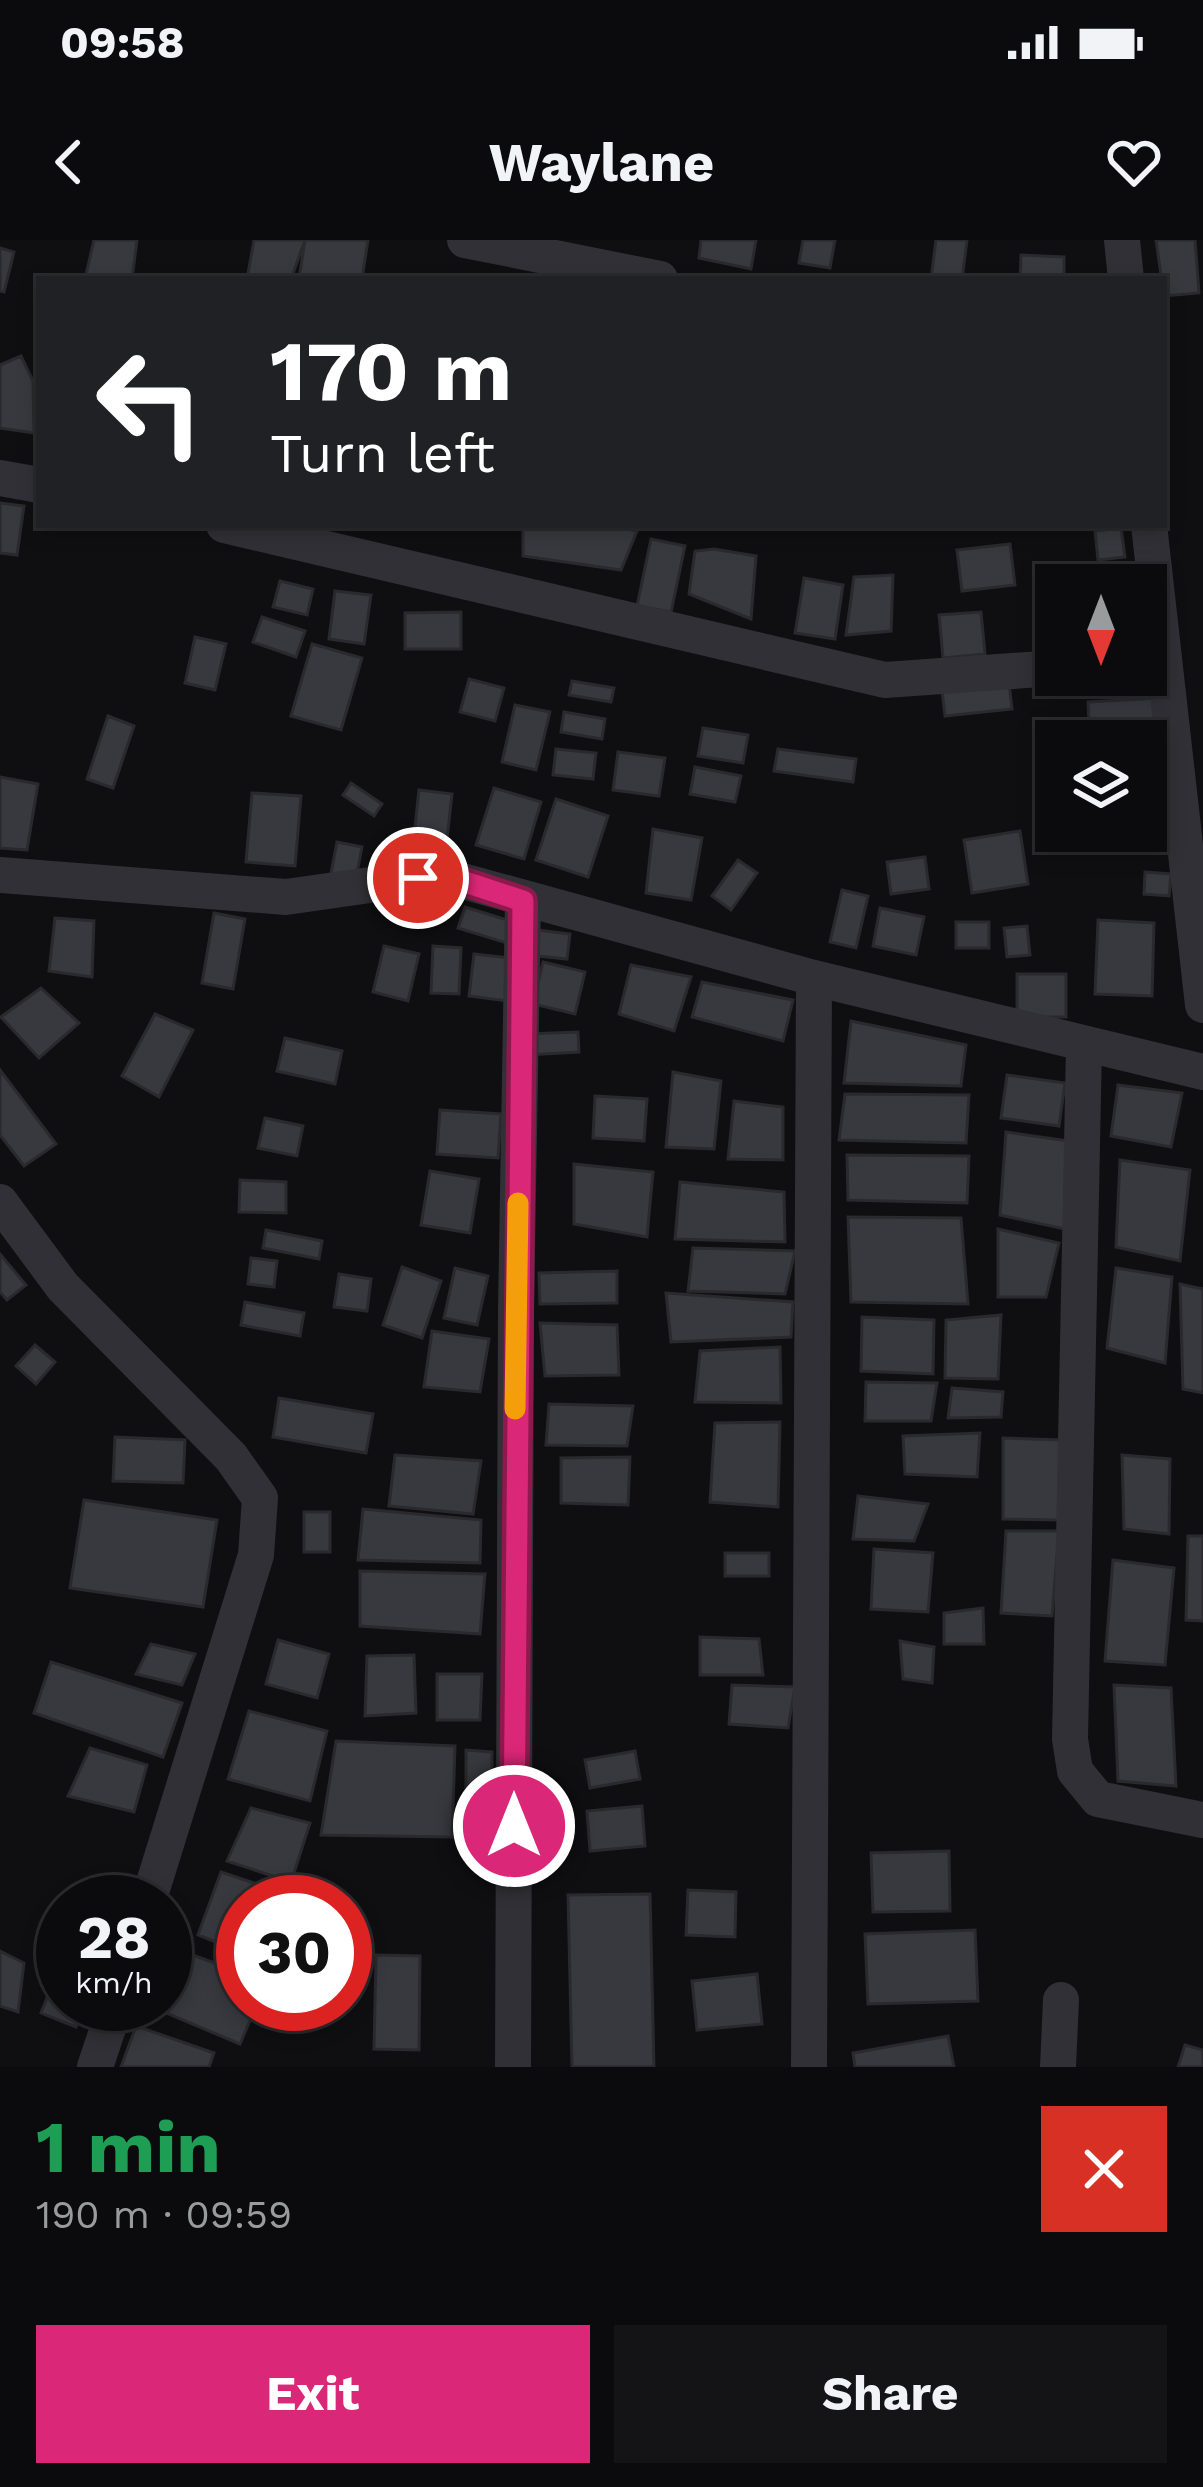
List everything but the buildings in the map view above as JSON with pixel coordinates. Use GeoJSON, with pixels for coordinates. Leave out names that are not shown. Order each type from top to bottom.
{"type":"FeatureCollection","features":[{"type":"Feature","properties":{"kind":"street"},"geometry":{"type":"LineString","coordinates":[[465,240],[645,276]]}},
{"type":"Feature","properties":{"kind":"street"},"geometry":{"type":"LineString","coordinates":[[1122,240],[1126,276]]}},
{"type":"Feature","properties":{"kind":"street"},"geometry":{"type":"LineString","coordinates":[[0,478],[36,484]]}},
{"type":"Feature","properties":{"kind":"street"},"geometry":{"type":"LineString","coordinates":[[237,528],[885,680],[1035,669]]}},
{"type":"Feature","properties":{"kind":"street"},"geometry":{"type":"LineString","coordinates":[[1149,528],[1150,564]]}},
{"type":"Feature","properties":{"kind":"street"},"geometry":{"type":"LineString","coordinates":[[1159,696],[1203,1005]]}},
{"type":"Feature","properties":{"kind":"street"},"geometry":{"type":"LineString","coordinates":[[0,875],[286,897],[418,878],[459,880],[814,978],[1203,1072]]}},
{"type":"Feature","properties":{"kind":"street"},"geometry":{"type":"LineString","coordinates":[[513,2067],[523,901]]}},
{"type":"Feature","properties":{"kind":"street"},"geometry":{"type":"LineString","coordinates":[[809,2067],[814,978]]}},
{"type":"Feature","properties":{"kind":"street"},"geometry":{"type":"LineString","coordinates":[[1084,1046],[1070,1715],[1075,1771],[1098,1798],[1203,1820]]}},
{"type":"Feature","properties":{"kind":"street"},"geometry":{"type":"LineString","coordinates":[[0,1202],[63,1287],[230,1456],[260,1498],[256,1555],[156,1875]]}},
{"type":"Feature","properties":{"kind":"street"},"geometry":{"type":"LineString","coordinates":[[1058,2067],[1061,2000]]}},
{"type":"Feature","properties":{"kind":"street"},"geometry":{"type":"LineString","coordinates":[[95,2067],[107,2031]]}},
{"type":"Feature","properties":{"kind":"slow traffic"},"geometry":{"type":"LineString","coordinates":[[515,1409],[518,1203]]}},
{"type":"Feature","properties":{"kind":"route"},"geometry":{"type":"LineString","coordinates":[[418,878],[459,880],[523,901],[514,1826]]}}]}
